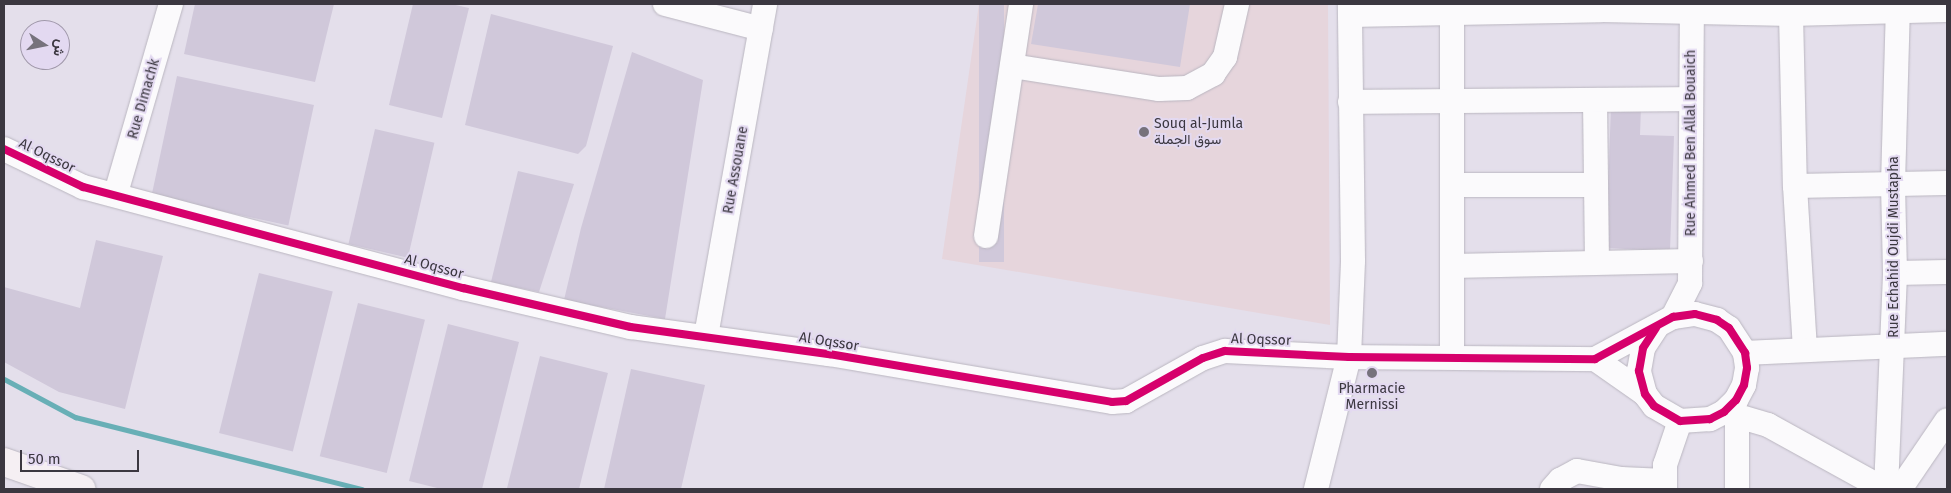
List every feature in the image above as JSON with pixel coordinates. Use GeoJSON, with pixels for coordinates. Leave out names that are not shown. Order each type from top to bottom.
{"type":"FeatureCollection","features":[{"type":"Feature","properties":{"kind":"main road"},"geometry":{"type":"LineString","coordinates":[[4,462],[81,489]]}},
{"type":"Feature","properties":{"kind":"street","name":"Rue Dimachk"},"geometry":{"type":"LineString","coordinates":[[116,193],[171,4]]}},
{"type":"Feature","properties":{"kind":"street"},"geometry":{"type":"LineString","coordinates":[[665,4],[761,28]]}},
{"type":"Feature","properties":{"kind":"street","name":"Rue Assouane"},"geometry":{"type":"LineString","coordinates":[[706,336],[765,4]]}},
{"type":"Feature","properties":{"kind":"street"},"geometry":{"type":"LineString","coordinates":[[986,236],[1021,4]]}},
{"type":"Feature","properties":{"kind":"street"},"geometry":{"type":"LineString","coordinates":[[1012,66],[1159,89],[1187,88],[1213,74],[1226,57],[1238,4]]}},
{"type":"Feature","properties":{"kind":"street"},"geometry":{"type":"LineString","coordinates":[[1316,489],[1349,357],[1353,261],[1350,9],[1452,11],[1601,7],[1692,7],[1791,14],[1898,7],[1947,10]]}},
{"type":"Feature","properties":{"kind":"street","name":"Rue Ahmed Ben Allal Bouaich"},"geometry":{"type":"LineString","coordinates":[[1664,323],[1691,272],[1690,99],[1692,7]]}},
{"type":"Feature","properties":{"kind":"street","name":"Rue Echahid Oujdi Mustapha"},"geometry":{"type":"LineString","coordinates":[[1885,489],[1895,273],[1893,184],[1898,7]]}},
{"type":"Feature","properties":{"kind":"street"},"geometry":{"type":"LineString","coordinates":[[1452,11],[1454,101],[1452,356]]}},
{"type":"Feature","properties":{"kind":"street"},"geometry":{"type":"LineString","coordinates":[[1791,14],[1795,186],[1804,350]]}},
{"type":"Feature","properties":{"kind":"street"},"geometry":{"type":"LineString","coordinates":[[1350,102],[1690,99]]}},
{"type":"Feature","properties":{"kind":"street"},"geometry":{"type":"LineString","coordinates":[[1595,100],[1597,262]]}},
{"type":"Feature","properties":{"kind":"street","name":"Al Oqssor"},"geometry":{"type":"LineString","coordinates":[[4,148],[82,186],[116,193],[463,288],[631,327],[706,336],[1119,403],[1203,358],[1225,351],[1349,357],[1452,356],[1595,359],[1664,323]]}},
{"type":"Feature","properties":{"kind":"street"},"geometry":{"type":"LineString","coordinates":[[1795,186],[1947,183]]}},
{"type":"Feature","properties":{"kind":"street"},"geometry":{"type":"LineString","coordinates":[[1452,186],[1596,184]]}},
{"type":"Feature","properties":{"kind":"street"},"geometry":{"type":"LineString","coordinates":[[1452,266],[1597,262],[1691,272],[1717,320],[1739,339],[1745,352],[1747,368],[1744,384],[1730,416],[1737,489]]}},
{"type":"Feature","properties":{"kind":"street"},"geometry":{"type":"LineString","coordinates":[[1895,273],[1947,272]]}},
{"type":"Feature","properties":{"kind":"street"},"geometry":{"type":"LineString","coordinates":[[1645,394],[1639,371],[1640,359],[1645,343],[1664,323],[1695,314],[1717,320]]}},
{"type":"Feature","properties":{"kind":"street"},"geometry":{"type":"LineString","coordinates":[[1745,352],[1893,344],[1947,344]]}},
{"type":"Feature","properties":{"kind":"street"},"geometry":{"type":"LineString","coordinates":[[1595,359],[1645,394],[1666,415],[1680,421],[1702,421],[1730,416],[1768,425],[1885,489]]}},
{"type":"Feature","properties":{"kind":"street"},"geometry":{"type":"LineString","coordinates":[[1744,384],[1768,425]]}},
{"type":"Feature","properties":{"kind":"street"},"geometry":{"type":"LineString","coordinates":[[1900,489],[1947,420]]}},
{"type":"Feature","properties":{"kind":"street"},"geometry":{"type":"LineString","coordinates":[[1552,489],[1560,480],[1576,471],[1665,485],[1665,465],[1680,421]]}},
{"type":"Feature","properties":{"kind":"shaded area","name":"Souq al-Jumla سوق الجملة"},"geometry":{"type":"Polygon","coordinates":[[[979,4],[1328,4],[1330,325],[942,259],[979,4]]]}},
{"type":"Feature","properties":{"kind":"building"},"geometry":{"type":"Polygon","coordinates":[[[195,4],[334,4],[315,82],[184,54],[195,4]]]}},
{"type":"Feature","properties":{"kind":"building"},"geometry":{"type":"Polygon","coordinates":[[[413,4],[451,4],[469,8],[442,118],[389,105],[413,4]]]}},
{"type":"Feature","properties":{"kind":"building"},"geometry":{"type":"Polygon","coordinates":[[[979,4],[1004,4],[1004,262],[979,262],[979,4]]]}},
{"type":"Feature","properties":{"kind":"building"},"geometry":{"type":"Polygon","coordinates":[[[1038,4],[1190,4],[1180,67],[1031,44],[1038,4]]]}},
{"type":"Feature","properties":{"kind":"building"},"geometry":{"type":"Polygon","coordinates":[[[491,14],[613,46],[586,146],[578,154],[465,125],[491,14]]]}},
{"type":"Feature","properties":{"kind":"building"},"geometry":{"type":"Polygon","coordinates":[[[632,52],[703,80],[665,319],[564,300],[581,228],[632,52]]]}},
{"type":"Feature","properties":{"kind":"building"},"geometry":{"type":"Polygon","coordinates":[[[177,76],[314,105],[288,225],[151,196],[177,76]]]}},
{"type":"Feature","properties":{"kind":"building"},"geometry":{"type":"Polygon","coordinates":[[[1611,106],[1641,107],[1640,135],[1674,136],[1670,251],[1606,248],[1611,106]]]}},
{"type":"Feature","properties":{"kind":"building"},"geometry":{"type":"Polygon","coordinates":[[[375,129],[434,143],[408,258],[348,244],[375,129]]]}},
{"type":"Feature","properties":{"kind":"building"},"geometry":{"type":"Polygon","coordinates":[[[518,171],[574,184],[539,292],[491,282],[518,171]]]}},
{"type":"Feature","properties":{"kind":"building"},"geometry":{"type":"Polygon","coordinates":[[[96,240],[163,256],[125,409],[59,392],[4,362],[4,287],[80,308],[96,240]]]}},
{"type":"Feature","properties":{"kind":"building"},"geometry":{"type":"Polygon","coordinates":[[[259,273],[333,291],[293,451],[219,433],[259,273]]]}},
{"type":"Feature","properties":{"kind":"building"},"geometry":{"type":"Polygon","coordinates":[[[358,303],[425,320],[387,473],[320,456],[358,303]]]}},
{"type":"Feature","properties":{"kind":"building"},"geometry":{"type":"Polygon","coordinates":[[[448,324],[519,342],[482,489],[441,489],[409,481],[448,324]]]}},
{"type":"Feature","properties":{"kind":"building"},"geometry":{"type":"Polygon","coordinates":[[[540,356],[608,373],[579,489],[507,489],[540,356]]]}},
{"type":"Feature","properties":{"kind":"building"},"geometry":{"type":"Polygon","coordinates":[[[631,369],[705,385],[681,489],[604,489],[631,369]]]}},
{"type":"Feature","properties":{"kind":"waterway"},"geometry":{"type":"LineString","coordinates":[[4,379],[75,417],[362,489]]}},
{"type":"Feature","properties":{"kind":"cycle path"},"geometry":{"type":"LineString","coordinates":[[4,149],[83,187],[463,288],[631,327],[829,354],[1112,402],[1126,401],[1203,358],[1225,351],[1349,357],[1595,359],[1673,317],[1695,314],[1717,320],[1729,328],[1745,353],[1747,368],[1744,385],[1736,400],[1724,412],[1710,419],[1680,421],[1654,406],[1645,394],[1639,371],[1643,348],[1656,328]]}},
{"type":"Feature","properties":{"kind":"place","name":"Souq al-Jumla سوق الجملة"},"geometry":{"type":"Point","coordinates":[1144,132]}},
{"type":"Feature","properties":{"kind":"place","name":"Pharmacie Mernissi"},"geometry":{"type":"Point","coordinates":[1372,373]}}]}
